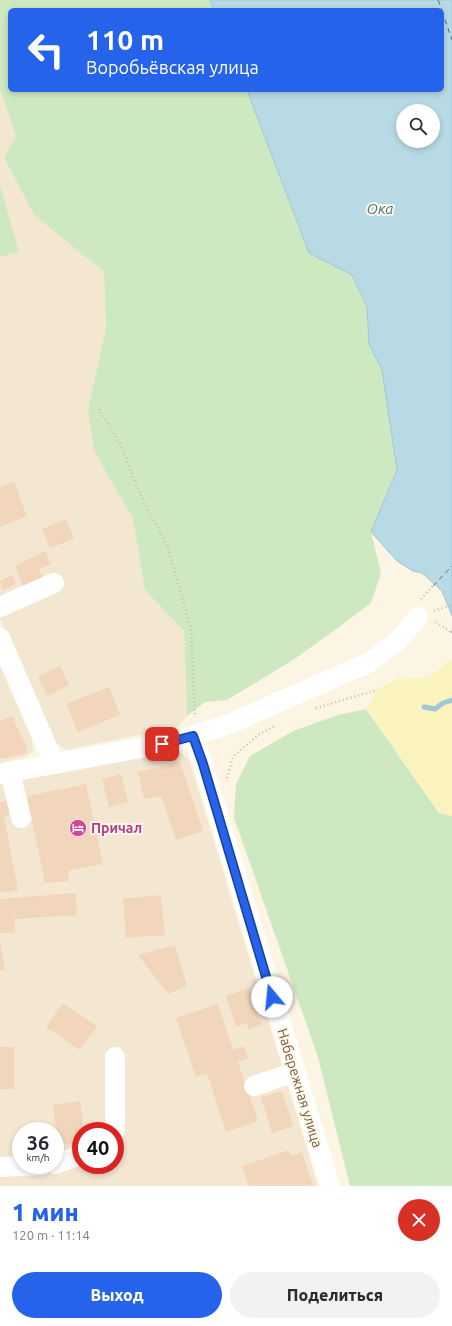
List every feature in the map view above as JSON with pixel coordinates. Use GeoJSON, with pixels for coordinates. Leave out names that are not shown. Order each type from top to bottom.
{"type":"FeatureCollection","features":[{"type":"Feature","properties":{"kind":"street"},"geometry":{"type":"LineString","coordinates":[[0,607],[54,583]]}},
{"type":"Feature","properties":{"kind":"street"},"geometry":{"type":"LineString","coordinates":[[21,818],[5,773],[193,736],[229,724],[370,662],[398,640],[418,617]]}},
{"type":"Feature","properties":{"kind":"street"},"geometry":{"type":"LineString","coordinates":[[0,638],[54,763]]}},
{"type":"Feature","properties":{"kind":"street","name":"Набережная улица"},"geometry":{"type":"LineString","coordinates":[[193,736],[203,764],[330,1186]]}},
{"type":"Feature","properties":{"kind":"street"},"geometry":{"type":"LineString","coordinates":[[115,1058],[115,1122]]}},
{"type":"Feature","properties":{"kind":"street"},"geometry":{"type":"LineString","coordinates":[[254,1086],[296,1072]]}},
{"type":"Feature","properties":{"kind":"street"},"geometry":{"type":"LineString","coordinates":[[0,1167],[12,1166]]}},
{"type":"Feature","properties":{"kind":"path"},"geometry":{"type":"LineString","coordinates":[[99,409],[118,442],[145,505],[167,544],[191,628],[195,726],[193,736]]}},
{"type":"Feature","properties":{"kind":"path"},"geometry":{"type":"LineString","coordinates":[[312,709],[376,690]]}},
{"type":"Feature","properties":{"kind":"path"},"geometry":{"type":"LineString","coordinates":[[233,757],[258,735],[278,724]]}},
{"type":"Feature","properties":{"kind":"shaded area"},"geometry":{"type":"Polygon","coordinates":[[[0,90],[16,136],[4,159],[34,215],[104,272],[106,328],[88,409],[94,451],[133,519],[145,590],[184,631],[187,716],[177,727],[66,750],[54,742],[0,619],[0,90]]]}},
{"type":"Feature","properties":{"kind":"shaded area"},"geometry":{"type":"Polygon","coordinates":[[[0,666],[32,740],[33,751],[25,757],[0,763],[0,666]]]}},
{"type":"Feature","properties":{"kind":"shaded area"},"geometry":{"type":"Polygon","coordinates":[[[178,751],[189,759],[318,1186],[0,1186],[0,784],[178,751]]]}},
{"type":"Feature","properties":{"kind":"green space"},"geometry":{"type":"Polygon","coordinates":[[[0,0],[210,0],[213,8],[8,8],[8,92],[248,92],[309,253],[352,275],[367,307],[369,344],[382,370],[397,470],[371,532],[381,573],[371,603],[293,660],[227,700],[205,702],[187,716],[184,631],[145,590],[133,519],[94,451],[88,409],[106,328],[104,272],[34,215],[4,158],[16,136],[0,90],[0,0]]]}},
{"type":"Feature","properties":{"kind":"green space"},"geometry":{"type":"Polygon","coordinates":[[[0,185],[19,252],[0,257],[0,185]]]}},
{"type":"Feature","properties":{"kind":"green space"},"geometry":{"type":"Polygon","coordinates":[[[366,709],[439,813],[452,816],[452,1186],[350,1186],[318,1057],[234,818],[236,784],[250,756],[293,731],[338,715],[366,709]]]}},
{"type":"Feature","properties":{"kind":"sand"},"geometry":{"type":"Polygon","coordinates":[[[452,659],[452,816],[440,813],[366,709],[377,690],[397,679],[428,678],[452,659]]]}},
{"type":"Feature","properties":{"kind":"water","name":"Ока"},"geometry":{"type":"Polygon","coordinates":[[[210,0],[452,0],[452,616],[442,591],[422,573],[413,571],[397,561],[371,532],[397,470],[382,370],[369,344],[367,307],[352,275],[309,253],[248,92],[444,92],[444,8],[213,8],[210,0]]]}},
{"type":"Feature","properties":{"kind":"building"},"geometry":{"type":"Polygon","coordinates":[[[14,482],[27,516],[0,527],[0,487],[14,482]]]}},
{"type":"Feature","properties":{"kind":"building"},"geometry":{"type":"Polygon","coordinates":[[[66,519],[74,539],[50,548],[42,529],[66,519]]]}},
{"type":"Feature","properties":{"kind":"building"},"geometry":{"type":"Polygon","coordinates":[[[45,551],[51,564],[39,569],[44,581],[25,589],[15,566],[45,551]]]}},
{"type":"Feature","properties":{"kind":"building"},"geometry":{"type":"Polygon","coordinates":[[[12,575],[16,584],[3,591],[0,581],[12,575]]]}},
{"type":"Feature","properties":{"kind":"building"},"geometry":{"type":"Polygon","coordinates":[[[60,666],[69,685],[48,696],[38,677],[60,666]]]}},
{"type":"Feature","properties":{"kind":"building"},"geometry":{"type":"Polygon","coordinates":[[[109,687],[120,715],[78,732],[66,704],[109,687]]]}},
{"type":"Feature","properties":{"kind":"building"},"geometry":{"type":"Polygon","coordinates":[[[12,716],[27,749],[25,754],[0,759],[0,721],[12,716]]]}},
{"type":"Feature","properties":{"kind":"building"},"geometry":{"type":"Polygon","coordinates":[[[180,762],[203,831],[176,840],[161,796],[144,799],[138,772],[180,762]]]}},
{"type":"Feature","properties":{"kind":"building"},"geometry":{"type":"Polygon","coordinates":[[[121,774],[128,802],[109,807],[102,779],[121,774]]]}},
{"type":"Feature","properties":{"kind":"building"},"geometry":{"type":"Polygon","coordinates":[[[86,784],[103,864],[69,870],[68,881],[45,883],[27,796],[86,784]]]}},
{"type":"Feature","properties":{"kind":"building"},"geometry":{"type":"Polygon","coordinates":[[[10,800],[12,814],[4,816],[18,890],[0,893],[0,802],[10,800]]]}},
{"type":"Feature","properties":{"kind":"building"},"geometry":{"type":"Polygon","coordinates":[[[76,893],[77,915],[15,919],[14,909],[15,933],[0,933],[0,899],[76,893]]]}},
{"type":"Feature","properties":{"kind":"building"},"geometry":{"type":"Polygon","coordinates":[[[161,895],[165,935],[126,938],[123,899],[161,895]]]}},
{"type":"Feature","properties":{"kind":"building"},"geometry":{"type":"Polygon","coordinates":[[[0,944],[5,970],[0,971],[0,944]]]}},
{"type":"Feature","properties":{"kind":"building"},"geometry":{"type":"Polygon","coordinates":[[[175,945],[187,986],[168,994],[138,955],[175,945]]]}},
{"type":"Feature","properties":{"kind":"building"},"geometry":{"type":"Polygon","coordinates":[[[249,988],[262,1025],[249,1030],[247,1023],[236,1027],[226,996],[249,988]]]}},
{"type":"Feature","properties":{"kind":"building"},"geometry":{"type":"Polygon","coordinates":[[[63,1003],[97,1026],[80,1050],[46,1027],[63,1003]]]}},
{"type":"Feature","properties":{"kind":"building"},"geometry":{"type":"Polygon","coordinates":[[[218,1004],[233,1050],[244,1046],[248,1059],[238,1062],[258,1121],[226,1132],[207,1073],[196,1077],[176,1018],[218,1004]]]}},
{"type":"Feature","properties":{"kind":"building"},"geometry":{"type":"Polygon","coordinates":[[[0,1047],[14,1047],[14,1089],[0,1089],[0,1047]]]}},
{"type":"Feature","properties":{"kind":"building"},"geometry":{"type":"Polygon","coordinates":[[[282,1091],[293,1126],[272,1133],[261,1097],[282,1091]]]}},
{"type":"Feature","properties":{"kind":"building"},"geometry":{"type":"Polygon","coordinates":[[[80,1101],[83,1122],[72,1122],[72,1143],[64,1144],[64,1122],[55,1122],[53,1105],[80,1101]]]}},
{"type":"Feature","properties":{"kind":"building"},"geometry":{"type":"Polygon","coordinates":[[[289,1150],[291,1156],[302,1152],[313,1186],[249,1186],[242,1166],[289,1150]]]}},
{"type":"Feature","properties":{"kind":"waterway"},"geometry":{"type":"LineString","coordinates":[[424,707],[435,709],[443,703],[452,700]]}},
{"type":"Feature","properties":{"kind":"ferry route"},"geometry":{"type":"LineString","coordinates":[[438,0],[441,8]]}},
{"type":"Feature","properties":{"kind":"ferry route"},"geometry":{"type":"LineString","coordinates":[[444,17],[452,40]]}},
{"type":"Feature","properties":{"kind":"ferry route"},"geometry":{"type":"LineString","coordinates":[[433,586],[452,566]]}},
{"type":"Feature","properties":{"kind":"place","name":"Причал"},"geometry":{"type":"Point","coordinates":[78,828]}},
{"type":"Feature","properties":{"kind":"route"},"geometry":{"type":"LineString","coordinates":[[162,744],[193,736],[203,764],[272,997]]}}]}
